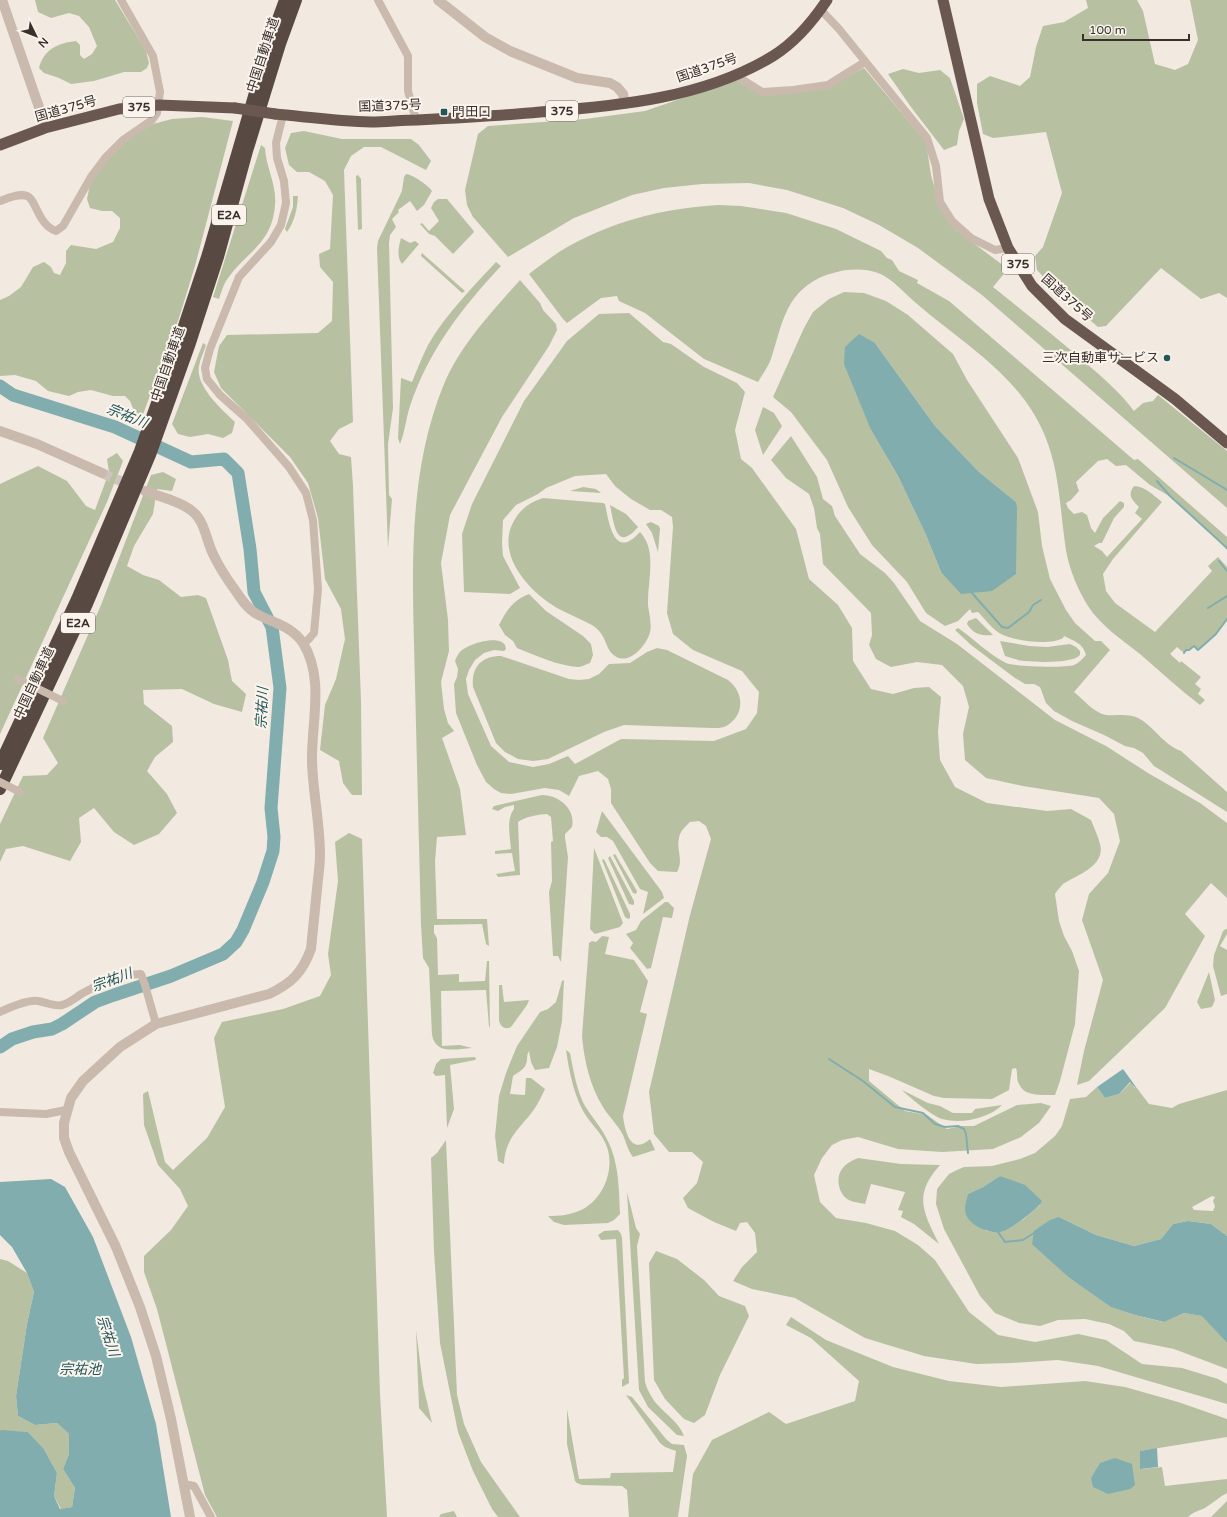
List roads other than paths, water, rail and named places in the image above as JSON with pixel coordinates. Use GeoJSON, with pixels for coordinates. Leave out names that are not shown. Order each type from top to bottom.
{"type":"FeatureCollection","features":[{"type":"Feature","properties":{"kind":"highway","name":"中国自動車道"},"geometry":{"type":"LineString","coordinates":[[154,428],[179,341],[208,254],[270,41],[285,0]]}},
{"type":"Feature","properties":{"kind":"highway","name":"中国自動車道"},"geometry":{"type":"LineString","coordinates":[[0,789],[90,597],[154,428],[190,344],[218,257],[247,151],[280,44],[296,0]]}},
{"type":"Feature","properties":{"kind":"highway","name":"国道375号"},"geometry":{"type":"LineString","coordinates":[[943,0],[989,199],[1008,248],[1032,286],[1065,319],[1175,399],[1227,443]]}},
{"type":"Feature","properties":{"kind":"highway","name":"国道375号"},"geometry":{"type":"LineString","coordinates":[[0,145],[45,128],[119,109],[160,105],[235,108],[330,120],[374,122],[476,118],[625,104],[700,88],[735,75],[773,56],[789,44],[823,5]]}},
{"type":"Feature","properties":{"kind":"highway","name":"中国自動車道"},"geometry":{"type":"LineString","coordinates":[[0,764],[145,453]]}},
{"type":"Feature","properties":{"kind":"street"},"geometry":{"type":"LineString","coordinates":[[2,0],[45,128]]}},
{"type":"Feature","properties":{"kind":"street"},"geometry":{"type":"LineString","coordinates":[[0,201],[14,196],[27,196],[31,199],[39,216],[46,225],[56,231],[60,229],[69,218],[91,177],[106,157],[123,140],[152,120],[157,113],[160,105],[160,92],[153,56],[121,0]]}},
{"type":"Feature","properties":{"kind":"street"},"geometry":{"type":"LineString","coordinates":[[378,0],[408,56],[408,91],[416,120]]}},
{"type":"Feature","properties":{"kind":"street"},"geometry":{"type":"LineString","coordinates":[[438,0],[485,36],[510,51],[577,78],[610,83],[617,87],[623,94],[625,104]]}},
{"type":"Feature","properties":{"kind":"street"},"geometry":{"type":"LineString","coordinates":[[823,5],[839,29],[927,138],[936,166],[940,202],[952,221],[971,238],[995,250],[1008,248]]}},
{"type":"Feature","properties":{"kind":"street"},"geometry":{"type":"LineString","coordinates":[[735,75],[762,92],[793,90],[828,85],[865,62]]}},
{"type":"Feature","properties":{"kind":"street"},"geometry":{"type":"LineString","coordinates":[[279,114],[276,143],[277,158],[284,181],[286,203],[281,224],[271,242],[239,277],[210,349],[204,368],[207,380],[220,395],[246,418],[290,467],[306,493],[313,520],[318,589],[314,633],[308,640],[302,642]]}},
{"type":"Feature","properties":{"kind":"street"},"geometry":{"type":"LineString","coordinates":[[0,431],[37,444],[102,474]]}},
{"type":"Feature","properties":{"kind":"street"},"geometry":{"type":"LineString","coordinates":[[145,491],[186,507],[194,512],[200,520],[213,554],[246,606],[263,617],[285,626],[302,642],[308,653],[316,685],[316,703],[312,739],[312,763],[319,825],[320,857],[311,949],[306,961],[299,973],[283,987],[269,994],[156,1024],[120,1047],[99,1065],[75,1090],[66,1110],[64,1123],[64,1138],[69,1152],[116,1247],[140,1307],[156,1356],[171,1419],[190,1517]]}},
{"type":"Feature","properties":{"kind":"street"},"geometry":{"type":"LineString","coordinates":[[18,679],[63,701]]}},
{"type":"Feature","properties":{"kind":"street"},"geometry":{"type":"LineString","coordinates":[[0,782],[20,792]]}},
{"type":"Feature","properties":{"kind":"street"},"geometry":{"type":"LineString","coordinates":[[0,1012],[8,1008],[36,1000],[60,1006],[68,1003],[102,983],[128,975],[141,974],[156,1024]]}},
{"type":"Feature","properties":{"kind":"street"},"geometry":{"type":"LineString","coordinates":[[0,1112],[46,1114],[66,1110]]}},
{"type":"Feature","properties":{"kind":"street"},"geometry":{"type":"LineString","coordinates":[[184,1484],[194,1486],[211,1517]]}},
{"type":"Feature","properties":{"kind":"water"},"geometry":{"type":"Polygon","coordinates":[[[859,334],[875,343],[935,426],[979,472],[1016,502],[1016,574],[992,591],[961,594],[941,572],[926,535],[898,476],[871,430],[844,364],[845,347],[859,334]]]}},
{"type":"Feature","properties":{"kind":"water"},"geometry":{"type":"Polygon","coordinates":[[[1123,1069],[1136,1088],[1130,1082],[1119,1094],[1105,1098],[1097,1087],[1123,1069]]]}},
{"type":"Feature","properties":{"kind":"water"},"geometry":{"type":"Polygon","coordinates":[[[1000,1176],[1025,1185],[1042,1201],[1040,1205],[1030,1214],[1001,1232],[984,1230],[973,1223],[966,1214],[965,1207],[968,1194],[983,1187],[1000,1176]]]}},
{"type":"Feature","properties":{"kind":"water","name":"宗祐池"},"geometry":{"type":"Polygon","coordinates":[[[51,1179],[65,1187],[93,1237],[131,1337],[156,1424],[171,1517],[0,1517],[1,1430],[28,1432],[44,1449],[57,1473],[54,1496],[60,1509],[72,1507],[75,1488],[63,1469],[69,1454],[69,1434],[57,1423],[35,1425],[18,1416],[16,1396],[27,1324],[34,1292],[27,1273],[12,1247],[0,1235],[0,1182],[51,1179]]]}},
{"type":"Feature","properties":{"kind":"water"},"geometry":{"type":"Polygon","coordinates":[[[1059,1217],[1096,1235],[1134,1246],[1161,1239],[1173,1224],[1188,1221],[1211,1224],[1227,1236],[1227,1343],[1202,1316],[1184,1313],[1164,1322],[1135,1315],[1111,1307],[1068,1277],[1032,1244],[1034,1231],[1050,1220],[1059,1217]]]}},
{"type":"Feature","properties":{"kind":"water"},"geometry":{"type":"Polygon","coordinates":[[[1157,1448],[1158,1467],[1140,1469],[1140,1451],[1157,1448]]]}},
{"type":"Feature","properties":{"kind":"water"},"geometry":{"type":"Polygon","coordinates":[[[1115,1458],[1132,1464],[1135,1485],[1130,1489],[1108,1494],[1093,1487],[1091,1478],[1100,1463],[1115,1458]]]}},
{"type":"Feature","properties":{"kind":"waterway","name":"宗祐川"},"geometry":{"type":"LineString","coordinates":[[0,386],[13,395],[115,427],[191,462],[224,459],[238,473],[250,549],[254,592],[272,627],[280,688],[271,808],[274,837],[273,851],[263,882],[243,930],[236,942],[223,954],[171,976],[95,1002],[52,1029],[33,1032],[12,1039],[0,1047]]}},
{"type":"Feature","properties":{"kind":"waterway"},"geometry":{"type":"LineString","coordinates":[[1174,458],[1227,490]]}},
{"type":"Feature","properties":{"kind":"waterway"},"geometry":{"type":"LineString","coordinates":[[1157,481],[1170,496],[1227,548]]}},
{"type":"Feature","properties":{"kind":"waterway"},"geometry":{"type":"LineString","coordinates":[[1219,561],[1227,571]]}},
{"type":"Feature","properties":{"kind":"waterway"},"geometry":{"type":"LineString","coordinates":[[972,593],[1002,627],[1008,628],[1029,612],[1033,605],[1041,600]]}},
{"type":"Feature","properties":{"kind":"waterway"},"geometry":{"type":"LineString","coordinates":[[1208,608],[1227,596]]}},
{"type":"Feature","properties":{"kind":"waterway"},"geometry":{"type":"LineString","coordinates":[[1184,653],[1186,650],[1189,650],[1194,646],[1198,650],[1216,634],[1227,619]]}},
{"type":"Feature","properties":{"kind":"waterway"},"geometry":{"type":"LineString","coordinates":[[829,1059],[863,1081],[895,1107],[923,1113],[935,1124],[945,1127],[958,1126],[964,1129],[968,1153]]}},
{"type":"Feature","properties":{"kind":"waterway"},"geometry":{"type":"LineString","coordinates":[[998,1232],[1005,1242],[1023,1240],[1034,1233]]}},
{"type":"Feature","properties":{"kind":"tunnel"},"geometry":{"type":"LineString","coordinates":[[102,473],[132,486]]}},
{"type":"Feature","properties":{"kind":"place","name":"門田口"},"geometry":{"type":"Point","coordinates":[444,112]}},
{"type":"Feature","properties":{"kind":"place","name":"三次自動車サービス"},"geometry":{"type":"Point","coordinates":[1167,358]}}]}
